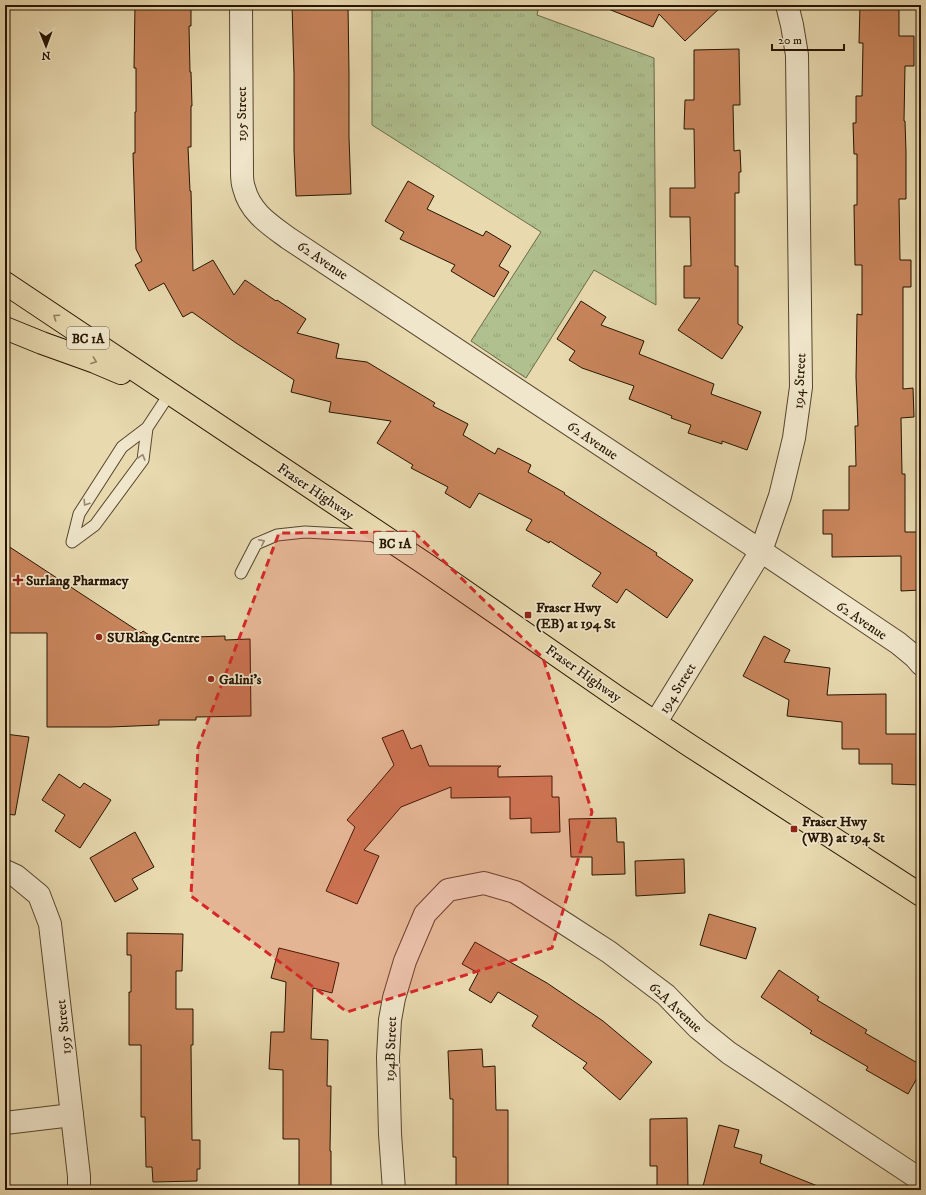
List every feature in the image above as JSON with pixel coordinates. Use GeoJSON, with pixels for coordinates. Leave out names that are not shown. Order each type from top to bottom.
{"type":"FeatureCollection","features":[{"type":"Feature","properties":{"kind":"main road","name":"Fraser Highway"},"geometry":{"type":"LineString","coordinates":[[5,283],[385,537],[656,722],[921,895]]}},
{"type":"Feature","properties":{"kind":"main road","name":"Fraser Highway"},"geometry":{"type":"LineString","coordinates":[[5,328],[42,344],[96,362],[170,393]]}},
{"type":"Feature","properties":{"kind":"street","name":"195 Street"},"geometry":{"type":"LineString","coordinates":[[241,5],[242,172],[244,188],[250,203],[262,218]]}},
{"type":"Feature","properties":{"kind":"street","name":"194 Street"},"geometry":{"type":"LineString","coordinates":[[656,722],[761,551],[780,496],[794,438],[801,387],[797,56],[787,5]]}},
{"type":"Feature","properties":{"kind":"street","name":"62 Avenue"},"geometry":{"type":"LineString","coordinates":[[262,218],[295,242],[761,551],[898,644],[915,657],[921,664]]}},
{"type":"Feature","properties":{"kind":"street","name":"195 Street"},"geometry":{"type":"LineString","coordinates":[[11,873],[39,895],[50,924],[80,1190]]}},
{"type":"Feature","properties":{"kind":"street","name":"62A Avenue"},"geometry":{"type":"LineString","coordinates":[[425,914],[448,890],[484,883],[515,892],[562,920],[628,966],[666,995],[698,1028],[729,1053],[921,1180]]}},
{"type":"Feature","properties":{"kind":"street","name":"194B Street"},"geometry":{"type":"LineString","coordinates":[[394,1190],[390,1134],[388,1057],[390,1020],[394,998],[405,961],[425,914]]}},
{"type":"Feature","properties":{"kind":"street"},"geometry":{"type":"LineString","coordinates":[[5,1123],[72,1115]]}},
{"type":"Feature","properties":{"kind":"lane"},"geometry":{"type":"LineString","coordinates":[[147,428],[143,460],[95,524],[72,542],[79,514],[122,447],[147,428],[170,393]]}},
{"type":"Feature","properties":{"kind":"lane"},"geometry":{"type":"LineString","coordinates":[[240,573],[256,544],[277,535],[305,532],[385,537]]}},
{"type":"Feature","properties":{"kind":"highlighted area"},"geometry":{"type":"Polygon","coordinates":[[[414,532],[543,658],[592,812],[552,948],[347,1012],[191,896],[198,747],[279,533],[414,532]]]}},
{"type":"Feature","properties":{"kind":"green space"},"geometry":{"type":"Polygon","coordinates":[[[372,5],[539,5],[537,15],[654,58],[656,305],[594,270],[526,378],[471,341],[541,232],[372,125],[372,5]]]}},
{"type":"Feature","properties":{"kind":"building"},"geometry":{"type":"Polygon","coordinates":[[[135,5],[191,5],[191,26],[189,26],[192,106],[191,147],[188,147],[191,191],[193,271],[213,260],[234,295],[245,280],[306,319],[297,333],[339,344],[336,358],[367,362],[435,403],[433,406],[468,424],[463,435],[495,454],[498,448],[531,465],[528,472],[565,493],[564,494],[657,553],[656,555],[693,580],[667,618],[626,589],[617,603],[592,586],[601,573],[550,541],[549,543],[526,530],[532,520],[479,493],[470,508],[445,493],[448,487],[411,468],[413,465],[377,443],[391,421],[329,412],[331,402],[291,392],[294,380],[236,343],[192,312],[183,317],[164,283],[149,291],[135,265],[142,261],[136,249],[133,153],[135,153],[136,112],[136,68],[134,68],[135,5]]]}},
{"type":"Feature","properties":{"kind":"building"},"geometry":{"type":"Polygon","coordinates":[[[292,5],[348,5],[351,194],[296,196],[292,5]]]}},
{"type":"Feature","properties":{"kind":"building"},"geometry":{"type":"Polygon","coordinates":[[[601,5],[723,5],[685,41],[659,14],[653,27],[601,5]]]}},
{"type":"Feature","properties":{"kind":"building"},"geometry":{"type":"Polygon","coordinates":[[[860,5],[899,5],[899,36],[914,36],[914,66],[905,66],[904,121],[906,152],[906,199],[899,199],[900,260],[911,260],[911,287],[903,287],[903,389],[913,388],[914,417],[901,418],[902,474],[905,474],[905,532],[921,532],[921,590],[901,591],[901,556],[832,557],[832,534],[823,534],[823,510],[849,510],[849,466],[856,466],[855,426],[858,426],[856,377],[857,314],[862,315],[862,265],[855,265],[854,205],[857,205],[857,154],[854,154],[853,123],[856,123],[856,96],[862,96],[863,43],[859,43],[860,5]]]}},
{"type":"Feature","properties":{"kind":"building"},"geometry":{"type":"Polygon","coordinates":[[[739,49],[740,105],[733,105],[734,151],[740,150],[741,172],[739,172],[739,193],[735,193],[735,266],[738,266],[738,324],[743,327],[722,359],[678,330],[700,298],[684,298],[684,266],[691,266],[690,217],[670,217],[670,188],[695,188],[694,129],[684,129],[685,100],[694,100],[694,50],[739,49]]]}},
{"type":"Feature","properties":{"kind":"building"},"geometry":{"type":"Polygon","coordinates":[[[408,181],[434,196],[427,209],[483,236],[486,231],[511,246],[499,266],[509,272],[494,297],[451,271],[455,265],[400,239],[404,232],[385,221],[408,181]]]}},
{"type":"Feature","properties":{"kind":"building"},"geometry":{"type":"Polygon","coordinates":[[[581,301],[606,317],[601,325],[644,341],[639,354],[714,384],[711,394],[761,412],[747,450],[722,441],[722,444],[688,433],[691,425],[671,418],[672,416],[629,399],[634,386],[582,368],[569,360],[575,351],[557,339],[581,301]]]}},
{"type":"Feature","properties":{"kind":"building","name":"SURlang Centre"},"geometry":{"type":"Polygon","coordinates":[[[5,544],[141,633],[143,631],[158,641],[195,640],[195,637],[225,636],[225,640],[250,639],[251,716],[196,717],[196,720],[159,720],[159,725],[47,727],[47,633],[5,633],[5,544]]]}},
{"type":"Feature","properties":{"kind":"building"},"geometry":{"type":"Polygon","coordinates":[[[764,636],[790,650],[784,662],[830,668],[827,695],[886,694],[886,734],[918,734],[919,748],[921,748],[921,785],[892,784],[892,764],[859,764],[859,749],[842,749],[842,722],[787,716],[789,700],[743,676],[764,636]]]}},
{"type":"Feature","properties":{"kind":"building"},"geometry":{"type":"Polygon","coordinates":[[[403,730],[411,749],[421,745],[429,766],[501,766],[498,768],[498,777],[552,776],[552,797],[559,797],[560,832],[531,833],[531,818],[510,819],[510,797],[451,798],[451,787],[401,807],[364,850],[379,856],[357,904],[326,891],[355,827],[347,820],[394,765],[382,738],[403,730]]]}},
{"type":"Feature","properties":{"kind":"building"},"geometry":{"type":"Polygon","coordinates":[[[5,734],[29,737],[15,815],[5,814],[5,734]]]}},
{"type":"Feature","properties":{"kind":"building"},"geometry":{"type":"Polygon","coordinates":[[[59,774],[80,788],[84,783],[111,800],[80,848],[55,831],[65,815],[42,800],[59,774]]]}},
{"type":"Feature","properties":{"kind":"building"},"geometry":{"type":"Polygon","coordinates":[[[616,818],[617,842],[624,842],[625,874],[592,875],[592,857],[571,857],[569,819],[616,818]]]}},
{"type":"Feature","properties":{"kind":"building"},"geometry":{"type":"Polygon","coordinates":[[[135,832],[154,867],[132,879],[138,889],[115,902],[90,858],[135,832]]]}},
{"type":"Feature","properties":{"kind":"building"},"geometry":{"type":"Polygon","coordinates":[[[684,859],[685,893],[636,896],[635,861],[684,859]]]}},
{"type":"Feature","properties":{"kind":"building"},"geometry":{"type":"Polygon","coordinates":[[[709,914],[756,928],[746,959],[700,945],[709,914]]]}},
{"type":"Feature","properties":{"kind":"building"},"geometry":{"type":"Polygon","coordinates":[[[127,933],[183,934],[182,971],[176,971],[176,1009],[193,1009],[193,1045],[191,1045],[192,1140],[200,1140],[200,1169],[197,1169],[197,1181],[153,1182],[152,1167],[146,1167],[145,1117],[141,1117],[141,1045],[129,1045],[131,955],[127,955],[127,933]]]}},
{"type":"Feature","properties":{"kind":"building"},"geometry":{"type":"Polygon","coordinates":[[[475,942],[547,983],[603,1021],[652,1062],[620,1100],[583,1068],[587,1063],[532,1026],[538,1016],[498,992],[491,1003],[469,990],[478,973],[462,964],[475,942]]]}},
{"type":"Feature","properties":{"kind":"building"},"geometry":{"type":"Polygon","coordinates":[[[279,948],[339,963],[332,993],[313,988],[311,1039],[328,1040],[327,1086],[331,1086],[331,1190],[299,1190],[299,1139],[283,1139],[283,1070],[269,1069],[271,1032],[284,1032],[286,982],[271,978],[279,948]]]}},
{"type":"Feature","properties":{"kind":"building"},"geometry":{"type":"Polygon","coordinates":[[[779,970],[819,997],[817,1000],[867,1030],[865,1033],[921,1065],[921,1071],[908,1094],[866,1070],[868,1067],[810,1033],[812,1031],[761,997],[779,970]]]}},
{"type":"Feature","properties":{"kind":"building"},"geometry":{"type":"Polygon","coordinates":[[[482,1049],[483,1067],[495,1066],[496,1110],[508,1110],[508,1190],[456,1190],[456,1157],[453,1157],[453,1099],[450,1099],[448,1051],[482,1049]]]}},
{"type":"Feature","properties":{"kind":"building"},"geometry":{"type":"Polygon","coordinates":[[[687,1118],[688,1190],[657,1190],[657,1166],[650,1166],[650,1119],[687,1118]]]}},
{"type":"Feature","properties":{"kind":"building"},"geometry":{"type":"Polygon","coordinates":[[[719,1125],[739,1130],[734,1147],[762,1155],[760,1163],[825,1190],[702,1190],[719,1125]]]}},
{"type":"Feature","properties":{"kind":"place","name":"Surlang Pharmacy"},"geometry":{"type":"Point","coordinates":[18,580]}},
{"type":"Feature","properties":{"kind":"place","name":"Fraser Hwy (EB) at 194 St"},"geometry":{"type":"Point","coordinates":[528,615]}},
{"type":"Feature","properties":{"kind":"place","name":"SURlang Centre"},"geometry":{"type":"Point","coordinates":[99,637]}},
{"type":"Feature","properties":{"kind":"place","name":"Galini's"},"geometry":{"type":"Point","coordinates":[211,679]}},
{"type":"Feature","properties":{"kind":"place","name":"Fraser Hwy (WB) at 194 St"},"geometry":{"type":"Point","coordinates":[794,829]}}]}
